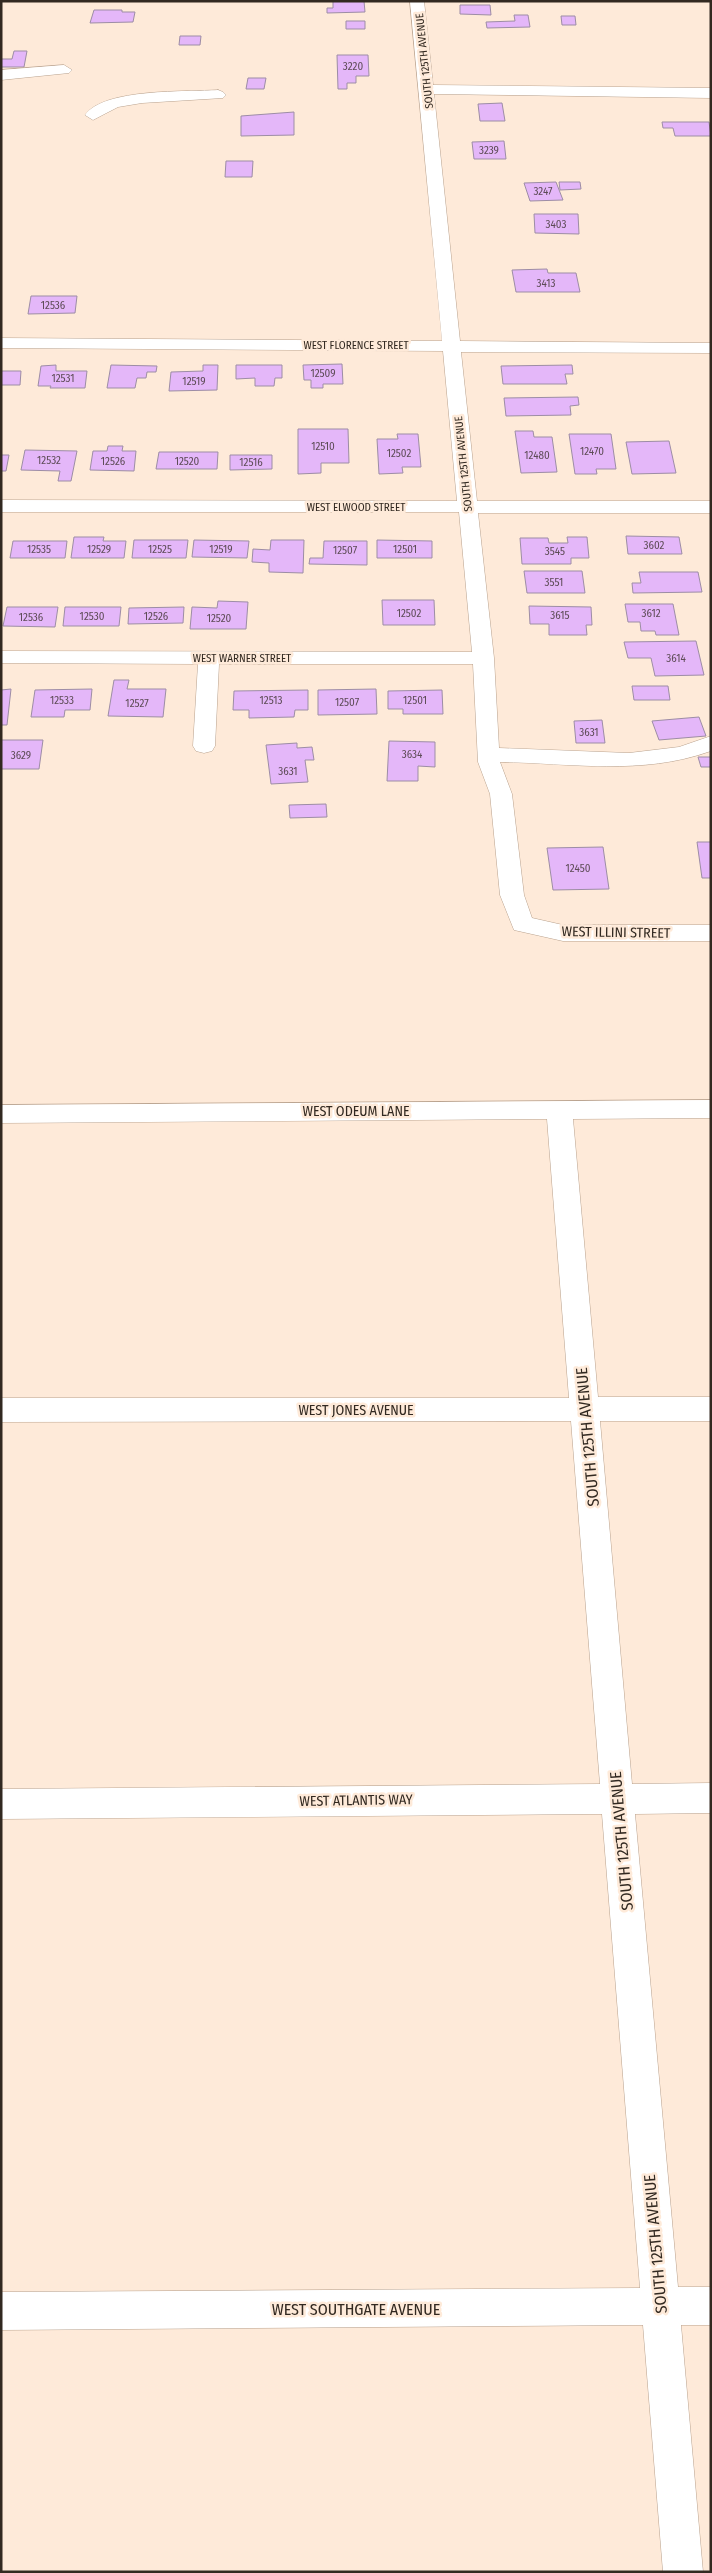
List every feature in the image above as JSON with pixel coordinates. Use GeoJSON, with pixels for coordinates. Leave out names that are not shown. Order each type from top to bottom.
{"type":"FeatureCollection","features":[{"type":"Feature","properties":{"kind":"street","name":"SOUTH 125TH AVENUE"},"geometry":{"type":"LineString","coordinates":[[418,1],[450,345],[483,658],[489,762],[501,794],[512,895],[522,924]]}},
{"type":"Feature","properties":{"kind":"street"},"geometry":{"type":"LineString","coordinates":[[1,75],[64,70]]}},
{"type":"Feature","properties":{"kind":"street"},"geometry":{"type":"LineString","coordinates":[[427,89],[711,93]]}},
{"type":"Feature","properties":{"kind":"street"},"geometry":{"type":"LineString","coordinates":[[93,115],[114,103],[142,98],[218,95]]}},
{"type":"Feature","properties":{"kind":"street","name":"WEST FLORENCE STREET"},"geometry":{"type":"LineString","coordinates":[[1,344],[450,345],[711,348]]}},
{"type":"Feature","properties":{"kind":"street","name":"WEST ELWOOD STREET"},"geometry":{"type":"LineString","coordinates":[[1,506],[711,507]]}},
{"type":"Feature","properties":{"kind":"street","name":"WEST WARNER STREET"},"geometry":{"type":"LineString","coordinates":[[1,657],[483,658]]}},
{"type":"Feature","properties":{"kind":"street"},"geometry":{"type":"LineString","coordinates":[[204,746],[209,658]]}},
{"type":"Feature","properties":{"kind":"street"},"geometry":{"type":"LineString","coordinates":[[489,755],[527,754],[600,762],[653,759],[699,748],[711,743]]}},
{"type":"Feature","properties":{"kind":"street","name":"WEST ILLINI STREET"},"geometry":{"type":"LineString","coordinates":[[522,924],[563,933],[711,932]]}},
{"type":"Feature","properties":{"kind":"street","name":"WEST ODEUM LANE"},"geometry":{"type":"LineString","coordinates":[[1,1114],[711,1109]]}},
{"type":"Feature","properties":{"kind":"street","name":"SOUTH 125TH AVENUE"},"geometry":{"type":"LineString","coordinates":[[559,1110],[683,2572]]}},
{"type":"Feature","properties":{"kind":"street","name":"WEST JONES AVENUE"},"geometry":{"type":"LineString","coordinates":[[1,1410],[711,1409]]}},
{"type":"Feature","properties":{"kind":"street","name":"WEST ATLANTIS WAY"},"geometry":{"type":"LineString","coordinates":[[1,1804],[711,1798]]}},
{"type":"Feature","properties":{"kind":"street","name":"WEST SOUTHGATE AVENUE"},"geometry":{"type":"LineString","coordinates":[[1,2311],[711,2306]]}},
{"type":"Feature","properties":{"kind":"building"},"geometry":{"type":"Polygon","coordinates":[[[333,1],[364,1],[365,12],[327,13],[327,8],[333,8],[333,1]]]}},
{"type":"Feature","properties":{"kind":"building"},"geometry":{"type":"Polygon","coordinates":[[[460,5],[490,5],[491,15],[460,14],[460,5]]]}},
{"type":"Feature","properties":{"kind":"building"},"geometry":{"type":"Polygon","coordinates":[[[94,10],[135,12],[133,22],[90,23],[94,10]]]}},
{"type":"Feature","properties":{"kind":"building"},"geometry":{"type":"Polygon","coordinates":[[[514,15],[528,15],[530,27],[487,28],[486,22],[515,21],[514,15]]]}},
{"type":"Feature","properties":{"kind":"building"},"geometry":{"type":"Polygon","coordinates":[[[561,16],[575,16],[576,25],[562,25],[561,16]]]}},
{"type":"Feature","properties":{"kind":"building"},"geometry":{"type":"Polygon","coordinates":[[[346,21],[365,21],[365,29],[346,29],[346,21]]]}},
{"type":"Feature","properties":{"kind":"building"},"geometry":{"type":"Polygon","coordinates":[[[180,36],[201,36],[200,45],[179,45],[180,36]]]}},
{"type":"Feature","properties":{"kind":"building"},"geometry":{"type":"Polygon","coordinates":[[[14,51],[27,51],[24,67],[1,67],[1,59],[12,59],[14,51]]]}},
{"type":"Feature","properties":{"kind":"building"},"geometry":{"type":"Polygon","coordinates":[[[337,55],[368,55],[369,76],[356,76],[356,83],[347,83],[347,89],[338,89],[337,55]]]}},
{"type":"Feature","properties":{"kind":"building"},"geometry":{"type":"Polygon","coordinates":[[[248,78],[266,78],[264,89],[246,89],[248,78]]]}},
{"type":"Feature","properties":{"kind":"building"},"geometry":{"type":"Polygon","coordinates":[[[502,103],[505,121],[480,121],[478,104],[502,103]]]}},
{"type":"Feature","properties":{"kind":"building"},"geometry":{"type":"Polygon","coordinates":[[[294,112],[294,135],[241,136],[241,116],[294,112]]]}},
{"type":"Feature","properties":{"kind":"building"},"geometry":{"type":"Polygon","coordinates":[[[662,122],[709,122],[711,136],[675,136],[673,128],[663,128],[662,122]]]}},
{"type":"Feature","properties":{"kind":"building"},"geometry":{"type":"Polygon","coordinates":[[[504,141],[506,159],[474,159],[472,142],[504,141]]]}},
{"type":"Feature","properties":{"kind":"building"},"geometry":{"type":"Polygon","coordinates":[[[226,161],[253,161],[252,177],[225,177],[226,161]]]}},
{"type":"Feature","properties":{"kind":"building"},"geometry":{"type":"Polygon","coordinates":[[[556,182],[563,200],[530,201],[524,183],[556,182]]]}},
{"type":"Feature","properties":{"kind":"building"},"geometry":{"type":"Polygon","coordinates":[[[559,182],[580,182],[581,189],[560,190],[559,182]]]}},
{"type":"Feature","properties":{"kind":"building"},"geometry":{"type":"Polygon","coordinates":[[[534,214],[578,214],[579,234],[535,233],[534,214]]]}},
{"type":"Feature","properties":{"kind":"building"},"geometry":{"type":"Polygon","coordinates":[[[547,269],[548,273],[576,273],[580,292],[516,292],[512,270],[547,269]]]}},
{"type":"Feature","properties":{"kind":"building"},"geometry":{"type":"Polygon","coordinates":[[[31,296],[77,296],[75,313],[28,314],[31,296]]]}},
{"type":"Feature","properties":{"kind":"building"},"geometry":{"type":"Polygon","coordinates":[[[342,364],[343,384],[323,384],[323,388],[311,388],[311,380],[304,380],[303,365],[342,364]]]}},
{"type":"Feature","properties":{"kind":"building"},"geometry":{"type":"Polygon","coordinates":[[[56,365],[56,371],[87,371],[85,388],[38,386],[41,366],[56,365]]]}},
{"type":"Feature","properties":{"kind":"building"},"geometry":{"type":"Polygon","coordinates":[[[111,365],[157,366],[156,372],[147,372],[146,378],[137,378],[135,388],[107,388],[111,365]]]}},
{"type":"Feature","properties":{"kind":"building"},"geometry":{"type":"Polygon","coordinates":[[[203,365],[218,365],[217,390],[169,391],[171,372],[203,371],[203,365]]]}},
{"type":"Feature","properties":{"kind":"building"},"geometry":{"type":"Polygon","coordinates":[[[236,365],[282,365],[282,378],[275,378],[274,386],[255,386],[255,378],[236,379],[236,365]]]}},
{"type":"Feature","properties":{"kind":"building"},"geometry":{"type":"Polygon","coordinates":[[[572,365],[573,374],[565,374],[567,384],[503,384],[501,366],[572,365]]]}},
{"type":"Feature","properties":{"kind":"building"},"geometry":{"type":"Polygon","coordinates":[[[1,371],[21,371],[20,385],[1,385],[1,371]]]}},
{"type":"Feature","properties":{"kind":"building"},"geometry":{"type":"Polygon","coordinates":[[[578,397],[579,405],[570,406],[571,415],[506,416],[504,398],[578,397]]]}},
{"type":"Feature","properties":{"kind":"building"},"geometry":{"type":"Polygon","coordinates":[[[298,429],[348,429],[349,463],[321,463],[321,473],[298,474],[298,429]]]}},
{"type":"Feature","properties":{"kind":"building"},"geometry":{"type":"Polygon","coordinates":[[[515,431],[533,431],[534,437],[552,437],[557,472],[521,473],[515,431]]]}},
{"type":"Feature","properties":{"kind":"building"},"geometry":{"type":"Polygon","coordinates":[[[397,434],[418,434],[421,467],[402,467],[403,473],[379,474],[377,439],[398,439],[397,434]]]}},
{"type":"Feature","properties":{"kind":"building"},"geometry":{"type":"Polygon","coordinates":[[[569,434],[611,434],[616,469],[596,469],[597,474],[575,474],[569,434]]]}},
{"type":"Feature","properties":{"kind":"building"},"geometry":{"type":"Polygon","coordinates":[[[669,441],[676,473],[632,474],[626,442],[669,441]]]}},
{"type":"Feature","properties":{"kind":"building"},"geometry":{"type":"Polygon","coordinates":[[[108,446],[123,446],[122,451],[136,451],[134,471],[90,470],[93,451],[107,451],[108,446]]]}},
{"type":"Feature","properties":{"kind":"building"},"geometry":{"type":"Polygon","coordinates":[[[25,450],[77,451],[71,481],[58,481],[60,471],[21,470],[25,450]]]}},
{"type":"Feature","properties":{"kind":"building"},"geometry":{"type":"Polygon","coordinates":[[[159,452],[218,452],[217,469],[156,469],[159,452]]]}},
{"type":"Feature","properties":{"kind":"building"},"geometry":{"type":"Polygon","coordinates":[[[1,455],[9,455],[6,471],[1,471],[1,455]]]}},
{"type":"Feature","properties":{"kind":"building"},"geometry":{"type":"Polygon","coordinates":[[[230,455],[272,455],[272,469],[230,470],[230,455]]]}},
{"type":"Feature","properties":{"kind":"building"},"geometry":{"type":"Polygon","coordinates":[[[626,536],[679,537],[682,554],[628,554],[626,536]]]}},
{"type":"Feature","properties":{"kind":"building"},"geometry":{"type":"Polygon","coordinates":[[[74,537],[104,537],[103,541],[126,541],[124,558],[71,558],[74,537]]]}},
{"type":"Feature","properties":{"kind":"building"},"geometry":{"type":"Polygon","coordinates":[[[567,537],[587,537],[589,558],[571,558],[571,564],[522,564],[520,538],[548,538],[549,543],[568,543],[567,537]]]}},
{"type":"Feature","properties":{"kind":"building"},"geometry":{"type":"Polygon","coordinates":[[[134,540],[188,540],[186,558],[132,558],[134,540]]]}},
{"type":"Feature","properties":{"kind":"building"},"geometry":{"type":"Polygon","coordinates":[[[194,540],[249,541],[247,558],[192,557],[194,540]]]}},
{"type":"Feature","properties":{"kind":"building"},"geometry":{"type":"Polygon","coordinates":[[[271,540],[304,540],[303,573],[269,572],[269,563],[252,562],[253,549],[270,550],[271,540]]]}},
{"type":"Feature","properties":{"kind":"building"},"geometry":{"type":"Polygon","coordinates":[[[377,540],[432,541],[432,558],[377,558],[377,540]]]}},
{"type":"Feature","properties":{"kind":"building"},"geometry":{"type":"Polygon","coordinates":[[[13,541],[67,541],[65,558],[10,558],[13,541]]]}},
{"type":"Feature","properties":{"kind":"building"},"geometry":{"type":"Polygon","coordinates":[[[324,541],[367,541],[367,565],[309,564],[310,558],[323,558],[324,541]]]}},
{"type":"Feature","properties":{"kind":"building"},"geometry":{"type":"Polygon","coordinates":[[[524,571],[582,571],[585,593],[527,593],[524,571]]]}},
{"type":"Feature","properties":{"kind":"building"},"geometry":{"type":"Polygon","coordinates":[[[639,572],[698,572],[702,592],[633,593],[632,583],[641,583],[639,572]]]}},
{"type":"Feature","properties":{"kind":"building"},"geometry":{"type":"Polygon","coordinates":[[[382,600],[434,600],[435,625],[383,625],[382,600]]]}},
{"type":"Feature","properties":{"kind":"building"},"geometry":{"type":"Polygon","coordinates":[[[218,601],[248,602],[246,629],[190,629],[192,607],[217,608],[218,601]]]}},
{"type":"Feature","properties":{"kind":"building"},"geometry":{"type":"Polygon","coordinates":[[[625,604],[673,604],[679,635],[656,635],[655,631],[641,631],[640,622],[628,622],[625,604]]]}},
{"type":"Feature","properties":{"kind":"building"},"geometry":{"type":"Polygon","coordinates":[[[529,606],[591,607],[592,625],[586,625],[587,635],[549,635],[549,624],[530,624],[529,606]]]}},
{"type":"Feature","properties":{"kind":"building"},"geometry":{"type":"Polygon","coordinates":[[[7,607],[58,607],[55,627],[3,626],[7,607]]]}},
{"type":"Feature","properties":{"kind":"building"},"geometry":{"type":"Polygon","coordinates":[[[65,607],[121,607],[119,626],[63,626],[65,607]]]}},
{"type":"Feature","properties":{"kind":"building"},"geometry":{"type":"Polygon","coordinates":[[[184,607],[183,623],[128,624],[129,608],[184,607]]]}},
{"type":"Feature","properties":{"kind":"building"},"geometry":{"type":"Polygon","coordinates":[[[696,641],[704,675],[655,676],[651,658],[628,658],[624,642],[696,641]]]}},
{"type":"Feature","properties":{"kind":"building"},"geometry":{"type":"Polygon","coordinates":[[[114,680],[129,680],[127,689],[166,689],[163,717],[108,716],[114,680]]]}},
{"type":"Feature","properties":{"kind":"building"},"geometry":{"type":"Polygon","coordinates":[[[632,686],[668,686],[670,700],[634,700],[632,686]]]}},
{"type":"Feature","properties":{"kind":"building"},"geometry":{"type":"Polygon","coordinates":[[[11,689],[7,725],[1,725],[1,690],[11,689]]]}},
{"type":"Feature","properties":{"kind":"building"},"geometry":{"type":"Polygon","coordinates":[[[92,689],[90,710],[65,710],[64,717],[31,717],[35,690],[92,689]]]}},
{"type":"Feature","properties":{"kind":"building"},"geometry":{"type":"Polygon","coordinates":[[[376,689],[377,714],[318,715],[318,690],[376,689]]]}},
{"type":"Feature","properties":{"kind":"building"},"geometry":{"type":"Polygon","coordinates":[[[308,690],[308,710],[295,710],[294,717],[249,718],[249,710],[233,710],[234,691],[308,690]]]}},
{"type":"Feature","properties":{"kind":"building"},"geometry":{"type":"Polygon","coordinates":[[[442,690],[443,714],[403,714],[403,709],[388,709],[388,691],[442,690]]]}},
{"type":"Feature","properties":{"kind":"building"},"geometry":{"type":"Polygon","coordinates":[[[699,717],[706,736],[659,740],[652,721],[699,717]]]}},
{"type":"Feature","properties":{"kind":"building"},"geometry":{"type":"Polygon","coordinates":[[[602,720],[605,743],[576,743],[574,721],[602,720]]]}},
{"type":"Feature","properties":{"kind":"building"},"geometry":{"type":"Polygon","coordinates":[[[1,740],[43,740],[39,769],[1,769],[1,740]]]}},
{"type":"Feature","properties":{"kind":"building"},"geometry":{"type":"Polygon","coordinates":[[[389,741],[435,742],[435,767],[418,766],[418,781],[387,781],[389,741]]]}},
{"type":"Feature","properties":{"kind":"building"},"geometry":{"type":"Polygon","coordinates":[[[297,743],[297,748],[312,747],[314,760],[305,760],[308,782],[271,784],[266,745],[297,743]]]}},
{"type":"Feature","properties":{"kind":"building"},"geometry":{"type":"Polygon","coordinates":[[[698,757],[711,757],[711,767],[701,767],[698,757]]]}},
{"type":"Feature","properties":{"kind":"building"},"geometry":{"type":"Polygon","coordinates":[[[326,804],[327,817],[290,818],[289,805],[326,804]]]}},
{"type":"Feature","properties":{"kind":"building"},"geometry":{"type":"Polygon","coordinates":[[[697,842],[711,842],[711,878],[702,878],[697,842]]]}},
{"type":"Feature","properties":{"kind":"building"},"geometry":{"type":"Polygon","coordinates":[[[603,847],[609,889],[553,890],[547,848],[603,847]]]}}]}
